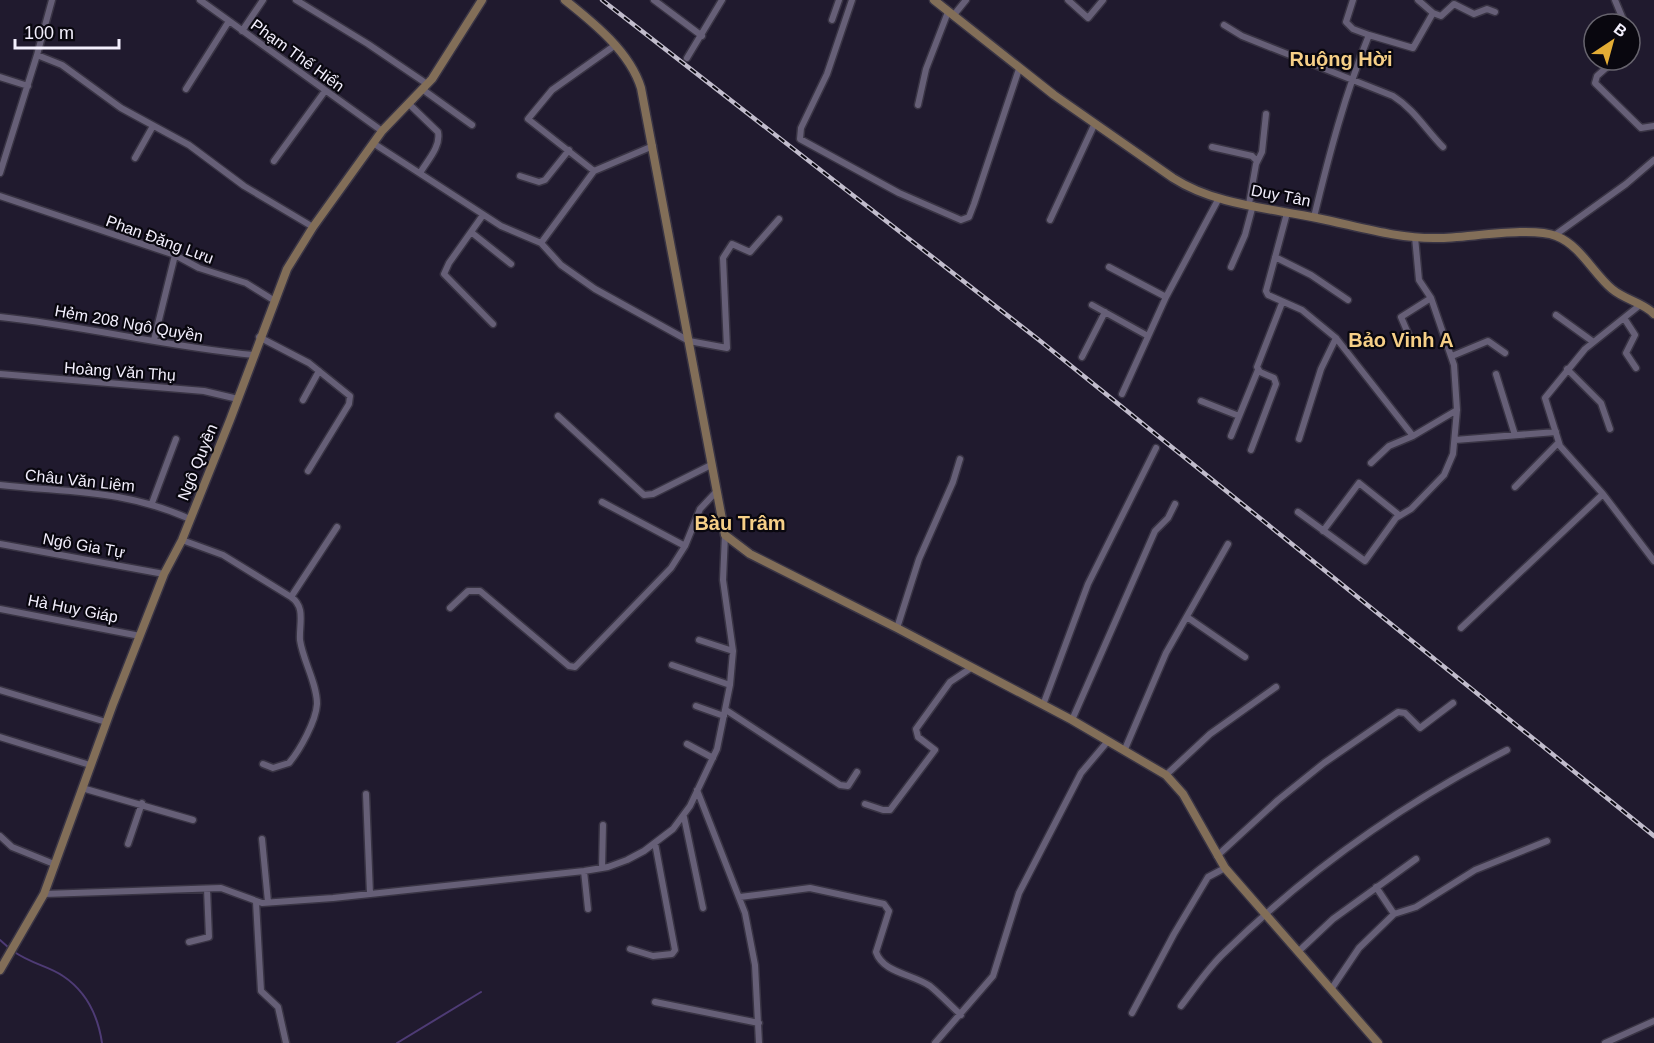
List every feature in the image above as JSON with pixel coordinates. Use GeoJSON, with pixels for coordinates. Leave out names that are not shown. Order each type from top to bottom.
{"type":"FeatureCollection","features":[{"type":"Feature","properties":{"kind":"street"},"geometry":{"type":"LineString","coordinates":[[0,173],[38,55],[52,0]]}},
{"type":"Feature","properties":{"kind":"street","name":"Phạm Thế Hiển"},"geometry":{"type":"LineString","coordinates":[[200,0],[382,131]]}},
{"type":"Feature","properties":{"kind":"street"},"geometry":{"type":"LineString","coordinates":[[242,31],[263,0]]}},
{"type":"Feature","properties":{"kind":"street"},"geometry":{"type":"LineString","coordinates":[[296,0],[368,44],[472,125]]}},
{"type":"Feature","properties":{"kind":"street","name":"Ngô Quyền"},"geometry":{"type":"LineString","coordinates":[[0,970],[44,894],[106,722],[164,574],[182,540],[287,269],[313,227],[372,143],[424,87],[482,0]]}},
{"type":"Feature","properties":{"kind":"street"},"geometry":{"type":"LineString","coordinates":[[44,894],[207,888],[229,889],[256,902],[268,902],[370,894],[584,871],[627,860],[655,843],[684,816],[713,758],[730,685],[734,651],[723,580],[724,535],[639,82],[628,62],[614,46],[565,0]]}},
{"type":"Feature","properties":{"kind":"street"},"geometry":{"type":"LineString","coordinates":[[654,0],[702,36]]}},
{"type":"Feature","properties":{"kind":"street"},"geometry":{"type":"LineString","coordinates":[[687,58],[722,0]]}},
{"type":"Feature","properties":{"kind":"street"},"geometry":{"type":"LineString","coordinates":[[832,20],[839,0]]}},
{"type":"Feature","properties":{"kind":"street"},"geometry":{"type":"LineString","coordinates":[[852,0],[827,74],[801,128],[800,139],[898,193],[961,220],[969,217],[974,204],[1019,69]]}},
{"type":"Feature","properties":{"kind":"street","name":"Duy Tân"},"geometry":{"type":"LineString","coordinates":[[934,0],[1019,69],[1185,186],[1219,198],[1415,237],[1534,232],[1555,235]]}},
{"type":"Feature","properties":{"kind":"street"},"geometry":{"type":"LineString","coordinates":[[918,105],[926,69],[951,14],[966,0]]}},
{"type":"Feature","properties":{"kind":"street"},"geometry":{"type":"LineString","coordinates":[[1068,0],[1088,18],[1103,0]]}},
{"type":"Feature","properties":{"kind":"street"},"geometry":{"type":"LineString","coordinates":[[1353,0],[1346,22],[1353,29],[1411,49],[1433,13]]}},
{"type":"Feature","properties":{"kind":"street"},"geometry":{"type":"LineString","coordinates":[[1418,0],[1433,13],[1441,16],[1454,4],[1474,14],[1487,9],[1495,12]]}},
{"type":"Feature","properties":{"kind":"street"},"geometry":{"type":"LineString","coordinates":[[186,89],[229,21]]}},
{"type":"Feature","properties":{"kind":"street"},"geometry":{"type":"LineString","coordinates":[[1224,25],[1242,36],[1407,104],[1443,147]]}},
{"type":"Feature","properties":{"kind":"street"},"geometry":{"type":"LineString","coordinates":[[1314,217],[1330,150],[1351,79],[1369,35]]}},
{"type":"Feature","properties":{"kind":"street"},"geometry":{"type":"LineString","coordinates":[[594,171],[528,119],[552,90],[614,46]]}},
{"type":"Feature","properties":{"kind":"street"},"geometry":{"type":"LineString","coordinates":[[38,55],[62,65],[121,108],[189,145],[212,165],[313,227]]}},
{"type":"Feature","properties":{"kind":"street"},"geometry":{"type":"LineString","coordinates":[[1602,72],[1597,76],[1595,83],[1641,128],[1654,126]]}},
{"type":"Feature","properties":{"kind":"street"},"geometry":{"type":"LineString","coordinates":[[0,76],[28,86]]}},
{"type":"Feature","properties":{"kind":"street"},"geometry":{"type":"LineString","coordinates":[[274,161],[325,91]]}},
{"type":"Feature","properties":{"kind":"street"},"geometry":{"type":"LineString","coordinates":[[408,103],[438,132],[439,136],[438,143],[420,173]]}},
{"type":"Feature","properties":{"kind":"street"},"geometry":{"type":"LineString","coordinates":[[1231,267],[1245,235],[1257,160],[1262,152],[1266,114]]}},
{"type":"Feature","properties":{"kind":"street"},"geometry":{"type":"LineString","coordinates":[[1050,220],[1095,123]]}},
{"type":"Feature","properties":{"kind":"street"},"geometry":{"type":"LineString","coordinates":[[135,158],[153,126]]}},
{"type":"Feature","properties":{"kind":"street"},"geometry":{"type":"LineString","coordinates":[[372,143],[501,226],[541,243],[561,265],[595,289],[689,341],[727,348],[725,251],[732,244],[750,252],[779,219]]}},
{"type":"Feature","properties":{"kind":"street"},"geometry":{"type":"LineString","coordinates":[[541,243],[594,171],[652,146]]}},
{"type":"Feature","properties":{"kind":"street"},"geometry":{"type":"LineString","coordinates":[[1212,147],[1251,156],[1257,160]]}},
{"type":"Feature","properties":{"kind":"street"},"geometry":{"type":"LineString","coordinates":[[520,176],[530,180],[545,180],[569,150]]}},
{"type":"Feature","properties":{"kind":"street"},"geometry":{"type":"LineString","coordinates":[[1654,159],[1626,184],[1555,235],[1576,251],[1610,288],[1625,299],[1647,304],[1654,314]]}},
{"type":"Feature","properties":{"kind":"street","name":"Phan Đăng Lưu"},"geometry":{"type":"LineString","coordinates":[[0,196],[176,255],[199,268],[246,283],[275,301]]}},
{"type":"Feature","properties":{"kind":"street"},"geometry":{"type":"LineString","coordinates":[[1122,393],[1166,297],[1219,198]]}},
{"type":"Feature","properties":{"kind":"street"},"geometry":{"type":"LineString","coordinates":[[1287,213],[1266,291],[1268,295],[1302,310],[1336,338],[1413,436]]}},
{"type":"Feature","properties":{"kind":"street"},"geometry":{"type":"LineString","coordinates":[[483,215],[444,274],[494,324]]}},
{"type":"Feature","properties":{"kind":"street"},"geometry":{"type":"LineString","coordinates":[[471,232],[511,264]]}},
{"type":"Feature","properties":{"kind":"street"},"geometry":{"type":"LineString","coordinates":[[1298,512],[1365,561],[1399,515],[1411,509],[1444,475],[1454,454],[1457,410],[1452,356],[1431,298],[1419,280],[1415,237]]}},
{"type":"Feature","properties":{"kind":"street"},"geometry":{"type":"LineString","coordinates":[[154,340],[176,255]]}},
{"type":"Feature","properties":{"kind":"street"},"geometry":{"type":"LineString","coordinates":[[1275,257],[1323,282],[1348,300]]}},
{"type":"Feature","properties":{"kind":"street"},"geometry":{"type":"LineString","coordinates":[[1109,267],[1166,297]]}},
{"type":"Feature","properties":{"kind":"street"},"geometry":{"type":"LineString","coordinates":[[1413,345],[1401,317],[1431,298]]}},
{"type":"Feature","properties":{"kind":"street"},"geometry":{"type":"LineString","coordinates":[[1231,436],[1282,303]]}},
{"type":"Feature","properties":{"kind":"street"},"geometry":{"type":"LineString","coordinates":[[1647,304],[1592,341],[1545,398],[1558,443],[1603,494],[1654,561]]}},
{"type":"Feature","properties":{"kind":"street"},"geometry":{"type":"LineString","coordinates":[[1092,305],[1148,336]]}},
{"type":"Feature","properties":{"kind":"street"},"geometry":{"type":"LineString","coordinates":[[1082,357],[1105,312]]}},
{"type":"Feature","properties":{"kind":"street"},"geometry":{"type":"LineString","coordinates":[[1557,315],[1592,341]]}},
{"type":"Feature","properties":{"kind":"street","name":"Hẻm 208 Ngô Quyền"},"geometry":{"type":"LineString","coordinates":[[0,317],[154,340],[208,351],[254,355]]}},
{"type":"Feature","properties":{"kind":"street"},"geometry":{"type":"LineString","coordinates":[[1624,318],[1635,335],[1626,353],[1636,368]]}},
{"type":"Feature","properties":{"kind":"street"},"geometry":{"type":"LineString","coordinates":[[260,337],[320,371],[348,393],[351,399],[308,471]]}},
{"type":"Feature","properties":{"kind":"street"},"geometry":{"type":"LineString","coordinates":[[1299,439],[1321,369],[1336,338]]}},
{"type":"Feature","properties":{"kind":"street"},"geometry":{"type":"LineString","coordinates":[[1452,356],[1488,341],[1505,353]]}},
{"type":"Feature","properties":{"kind":"street"},"geometry":{"type":"LineString","coordinates":[[1567,369],[1600,403],[1610,429]]}},
{"type":"Feature","properties":{"kind":"street"},"geometry":{"type":"LineString","coordinates":[[1251,450],[1276,384],[1274,378],[1258,370]]}},
{"type":"Feature","properties":{"kind":"street"},"geometry":{"type":"LineString","coordinates":[[303,400],[320,371]]}},
{"type":"Feature","properties":{"kind":"street","name":"Hoàng Văn Thụ"},"geometry":{"type":"LineString","coordinates":[[0,374],[204,390],[238,399]]}},
{"type":"Feature","properties":{"kind":"street"},"geometry":{"type":"LineString","coordinates":[[1496,374],[1515,435]]}},
{"type":"Feature","properties":{"kind":"street"},"geometry":{"type":"LineString","coordinates":[[1201,400],[1239,416]]}},
{"type":"Feature","properties":{"kind":"street"},"geometry":{"type":"LineString","coordinates":[[1371,463],[1389,446],[1413,436],[1457,410]]}},
{"type":"Feature","properties":{"kind":"street"},"geometry":{"type":"LineString","coordinates":[[558,416],[644,495],[653,494],[711,465]]}},
{"type":"Feature","properties":{"kind":"street"},"geometry":{"type":"LineString","coordinates":[[1455,440],[1556,432]]}},
{"type":"Feature","properties":{"kind":"street"},"geometry":{"type":"LineString","coordinates":[[152,503],[176,439]]}},
{"type":"Feature","properties":{"kind":"street"},"geometry":{"type":"LineString","coordinates":[[1515,487],[1558,443]]}},
{"type":"Feature","properties":{"kind":"street"},"geometry":{"type":"LineString","coordinates":[[1043,705],[1088,584],[1156,448]]}},
{"type":"Feature","properties":{"kind":"street"},"geometry":{"type":"LineString","coordinates":[[897,628],[919,559],[953,482],[960,459]]}},
{"type":"Feature","properties":{"kind":"street"},"geometry":{"type":"LineString","coordinates":[[1323,531],[1359,483],[1399,515]]}},
{"type":"Feature","properties":{"kind":"street","name":"Châu Văn Liêm"},"geometry":{"type":"LineString","coordinates":[[0,485],[82,491],[152,503],[190,519]]}},
{"type":"Feature","properties":{"kind":"street"},"geometry":{"type":"LineString","coordinates":[[450,608],[468,591],[480,591],[569,666],[576,667],[663,577],[685,546],[700,509],[715,493]]}},
{"type":"Feature","properties":{"kind":"street"},"geometry":{"type":"LineString","coordinates":[[1461,628],[1603,494]]}},
{"type":"Feature","properties":{"kind":"street"},"geometry":{"type":"LineString","coordinates":[[602,502],[685,546]]}},
{"type":"Feature","properties":{"kind":"street"},"geometry":{"type":"LineString","coordinates":[[1072,720],[1155,531],[1168,518],[1175,504]]}},
{"type":"Feature","properties":{"kind":"street"},"geometry":{"type":"LineString","coordinates":[[291,597],[337,528]]}},
{"type":"Feature","properties":{"kind":"street"},"geometry":{"type":"LineString","coordinates":[[724,535],[750,554],[1072,720],[1166,775],[1183,794],[1226,868],[1300,950],[1378,1043]]}},
{"type":"Feature","properties":{"kind":"street"},"geometry":{"type":"LineString","coordinates":[[182,540],[223,555],[291,597],[298,602],[301,609],[301,642],[316,697],[316,710],[289,763],[273,768],[263,764]]}},
{"type":"Feature","properties":{"kind":"street","name":"Ngô Gia Tự"},"geometry":{"type":"LineString","coordinates":[[0,544],[164,574]]}},
{"type":"Feature","properties":{"kind":"street"},"geometry":{"type":"LineString","coordinates":[[1125,749],[1166,654],[1228,544]]}},
{"type":"Feature","properties":{"kind":"street","name":"Hà Huy Giáp"},"geometry":{"type":"LineString","coordinates":[[0,609],[140,636]]}},
{"type":"Feature","properties":{"kind":"street"},"geometry":{"type":"LineString","coordinates":[[1187,617],[1245,657]]}},
{"type":"Feature","properties":{"kind":"street"},"geometry":{"type":"LineString","coordinates":[[699,640],[734,651]]}},
{"type":"Feature","properties":{"kind":"street"},"geometry":{"type":"LineString","coordinates":[[672,664],[730,685]]}},
{"type":"Feature","properties":{"kind":"street"},"geometry":{"type":"LineString","coordinates":[[865,804],[890,810],[912,783],[935,750],[916,735],[916,729],[950,682],[971,668]]}},
{"type":"Feature","properties":{"kind":"street"},"geometry":{"type":"LineString","coordinates":[[1166,775],[1210,734],[1276,687]]}},
{"type":"Feature","properties":{"kind":"street"},"geometry":{"type":"LineString","coordinates":[[0,690],[106,722]]}},
{"type":"Feature","properties":{"kind":"street"},"geometry":{"type":"LineString","coordinates":[[1217,856],[1278,800],[1324,763],[1398,712],[1405,713],[1420,728],[1453,703]]}},
{"type":"Feature","properties":{"kind":"street"},"geometry":{"type":"LineString","coordinates":[[696,706],[725,713],[840,785],[848,786],[857,772]]}},
{"type":"Feature","properties":{"kind":"street"},"geometry":{"type":"LineString","coordinates":[[0,737],[90,765]]}},
{"type":"Feature","properties":{"kind":"street"},"geometry":{"type":"LineString","coordinates":[[935,1043],[993,976],[1018,893],[1081,773],[1108,741]]}},
{"type":"Feature","properties":{"kind":"street"},"geometry":{"type":"LineString","coordinates":[[687,744],[713,758]]}},
{"type":"Feature","properties":{"kind":"street"},"geometry":{"type":"LineString","coordinates":[[1181,1006],[1223,954],[1320,868],[1419,798],[1507,750]]}},
{"type":"Feature","properties":{"kind":"street"},"geometry":{"type":"LineString","coordinates":[[82,788],[142,803],[193,820]]}},
{"type":"Feature","properties":{"kind":"street"},"geometry":{"type":"LineString","coordinates":[[697,789],[714,838],[740,897],[755,965],[759,1043]]}},
{"type":"Feature","properties":{"kind":"street"},"geometry":{"type":"LineString","coordinates":[[366,794],[370,894]]}},
{"type":"Feature","properties":{"kind":"street"},"geometry":{"type":"LineString","coordinates":[[128,844],[142,803]]}},
{"type":"Feature","properties":{"kind":"street"},"geometry":{"type":"LineString","coordinates":[[684,816],[703,908]]}},
{"type":"Feature","properties":{"kind":"street"},"geometry":{"type":"LineString","coordinates":[[602,868],[603,825]]}},
{"type":"Feature","properties":{"kind":"street"},"geometry":{"type":"LineString","coordinates":[[0,836],[12,847],[54,864]]}},
{"type":"Feature","properties":{"kind":"street"},"geometry":{"type":"LineString","coordinates":[[262,840],[268,902]]}},
{"type":"Feature","properties":{"kind":"street"},"geometry":{"type":"LineString","coordinates":[[1332,988],[1359,948],[1394,914],[1416,907],[1475,870],[1547,841]]}},
{"type":"Feature","properties":{"kind":"street"},"geometry":{"type":"LineString","coordinates":[[630,949],[653,956],[672,954],[675,950],[655,843]]}},
{"type":"Feature","properties":{"kind":"street"},"geometry":{"type":"LineString","coordinates":[[1300,950],[1333,919],[1416,860]]}},
{"type":"Feature","properties":{"kind":"street"},"geometry":{"type":"LineString","coordinates":[[1132,1013],[1174,934],[1208,877],[1226,868]]}},
{"type":"Feature","properties":{"kind":"street"},"geometry":{"type":"LineString","coordinates":[[584,871],[588,909]]}},
{"type":"Feature","properties":{"kind":"street"},"geometry":{"type":"LineString","coordinates":[[1376,887],[1394,914]]}},
{"type":"Feature","properties":{"kind":"street"},"geometry":{"type":"LineString","coordinates":[[189,942],[209,937],[207,888]]}},
{"type":"Feature","properties":{"kind":"street"},"geometry":{"type":"LineString","coordinates":[[740,897],[810,888],[884,904],[889,911],[876,952],[878,958],[885,966],[931,987],[961,1015]]}},
{"type":"Feature","properties":{"kind":"street"},"geometry":{"type":"LineString","coordinates":[[256,902],[261,991],[278,1007],[286,1043]]}},
{"type":"Feature","properties":{"kind":"street"},"geometry":{"type":"LineString","coordinates":[[655,1002],[759,1023]]}},
{"type":"Feature","properties":{"kind":"street"},"geometry":{"type":"LineString","coordinates":[[1605,1043],[1654,1021]]}},
{"type":"Feature","properties":{"kind":"waterway"},"geometry":{"type":"LineString","coordinates":[[0,940],[9,948]]}},
{"type":"Feature","properties":{"kind":"waterway"},"geometry":{"type":"LineString","coordinates":[[13,951],[58,973],[79,989],[98,1023],[102,1043]]}},
{"type":"Feature","properties":{"kind":"waterway"},"geometry":{"type":"LineString","coordinates":[[397,1043],[481,992]]}},
{"type":"Feature","properties":{"kind":"railway"},"geometry":{"type":"LineString","coordinates":[[602,0],[1039,340],[1654,836]]}},
{"type":"Feature","properties":{"kind":"district","name":"Ruộng Hời"},"geometry":{"type":"Point","coordinates":[1341,59]}},
{"type":"Feature","properties":{"kind":"district","name":"Bảo Vinh A"},"geometry":{"type":"Point","coordinates":[1401,340]}},
{"type":"Feature","properties":{"kind":"district","name":"Bàu Trâm"},"geometry":{"type":"Point","coordinates":[740,523]}}]}
